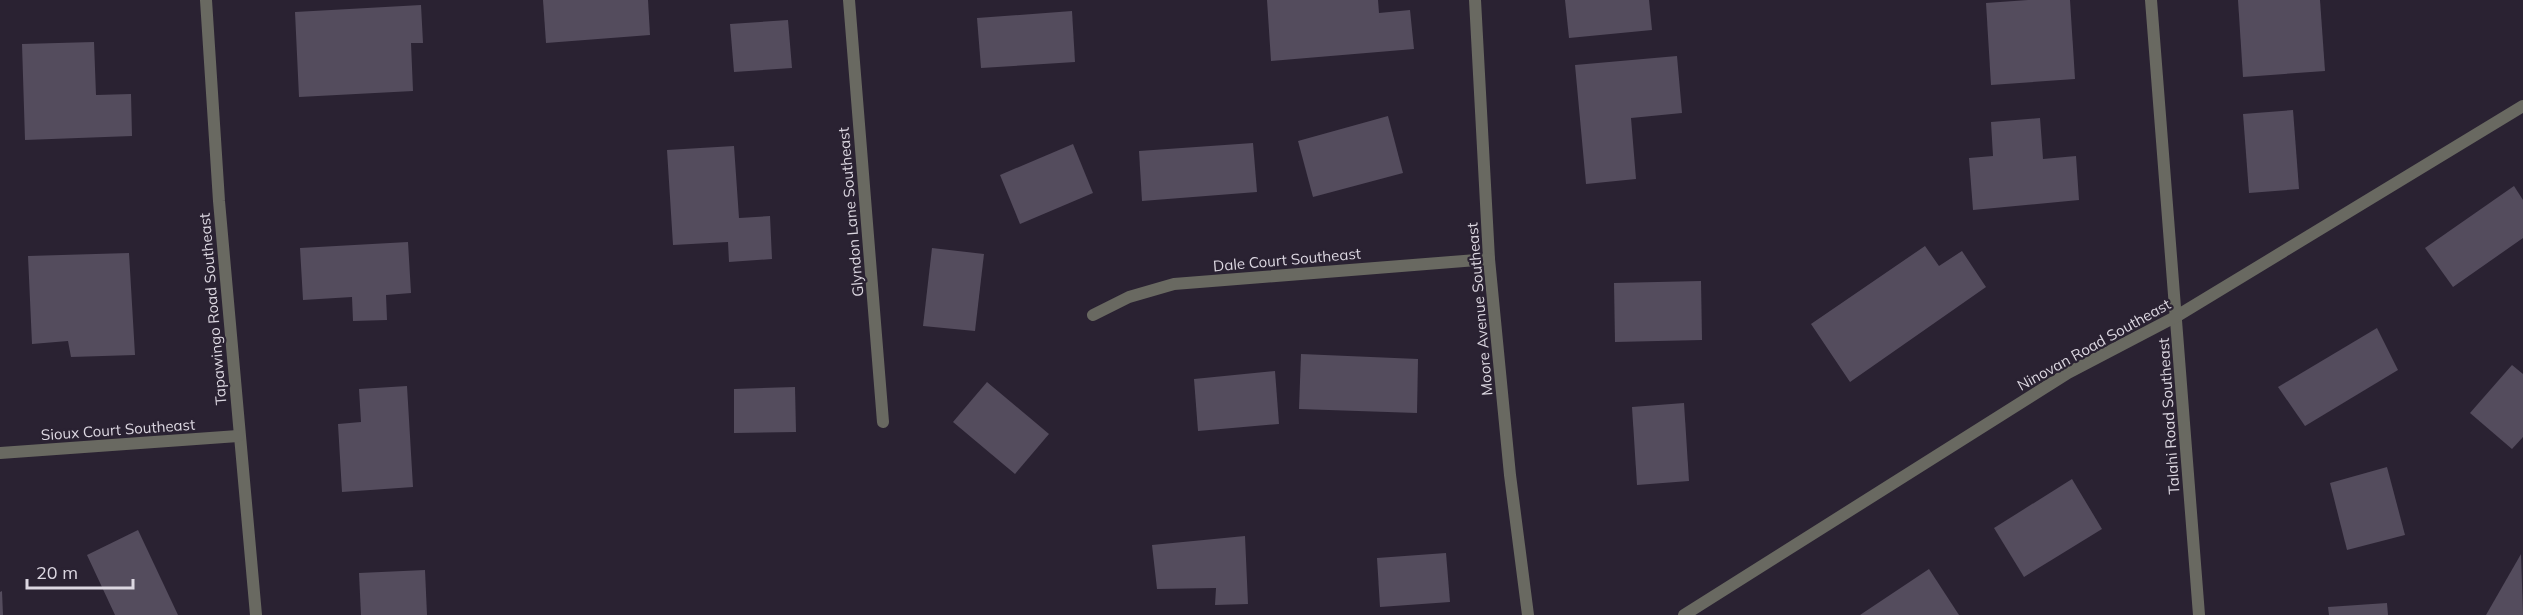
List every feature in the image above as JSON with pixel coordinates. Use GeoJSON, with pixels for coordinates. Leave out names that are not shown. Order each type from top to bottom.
{"type":"FeatureCollection","features":[{"type":"Feature","properties":{"kind":"street","name":"Tapawingo Road Southeast"},"geometry":{"type":"LineString","coordinates":[[206,0],[238,436],[256,615]]}},
{"type":"Feature","properties":{"kind":"street","name":"Glyndon Lane Southeast"},"geometry":{"type":"LineString","coordinates":[[849,0],[883,422]]}},
{"type":"Feature","properties":{"kind":"street","name":"Moore Avenue Southeast"},"geometry":{"type":"LineString","coordinates":[[1475,0],[1489,259],[1510,475],[1528,615]]}},
{"type":"Feature","properties":{"kind":"street","name":"Talahi Road Southeast"},"geometry":{"type":"LineString","coordinates":[[2151,0],[2199,615]]}},
{"type":"Feature","properties":{"kind":"street","name":"Ninovan Road Southeast"},"geometry":{"type":"LineString","coordinates":[[1684,615],[2068,373],[2177,316],[2523,106]]}},
{"type":"Feature","properties":{"kind":"street","name":"Dale Court Southeast"},"geometry":{"type":"LineString","coordinates":[[1093,315],[1129,297],[1174,284],[1489,259]]}},
{"type":"Feature","properties":{"kind":"street","name":"Sioux Court Southeast"},"geometry":{"type":"LineString","coordinates":[[0,453],[238,436]]}},
{"type":"Feature","properties":{"kind":"building"},"geometry":{"type":"Polygon","coordinates":[[[543,0],[648,0],[650,35],[546,43],[543,0]]]}},
{"type":"Feature","properties":{"kind":"building"},"geometry":{"type":"Polygon","coordinates":[[[1267,0],[1378,0],[1379,13],[1410,10],[1414,49],[1271,61],[1267,0]]]}},
{"type":"Feature","properties":{"kind":"building"},"geometry":{"type":"Polygon","coordinates":[[[1565,0],[1649,0],[1652,30],[1569,38],[1565,0]]]}},
{"type":"Feature","properties":{"kind":"building"},"geometry":{"type":"Polygon","coordinates":[[[2070,0],[2075,79],[1991,85],[1986,3],[2070,0]]]}},
{"type":"Feature","properties":{"kind":"building"},"geometry":{"type":"Polygon","coordinates":[[[2238,0],[2320,0],[2325,71],[2243,77],[2238,0]]]}},
{"type":"Feature","properties":{"kind":"building"},"geometry":{"type":"Polygon","coordinates":[[[421,5],[423,43],[411,43],[413,91],[299,97],[295,12],[421,5]]]}},
{"type":"Feature","properties":{"kind":"building"},"geometry":{"type":"Polygon","coordinates":[[[1072,11],[1075,62],[981,68],[977,18],[1072,11]]]}},
{"type":"Feature","properties":{"kind":"building"},"geometry":{"type":"Polygon","coordinates":[[[788,20],[792,68],[734,72],[730,24],[788,20]]]}},
{"type":"Feature","properties":{"kind":"building"},"geometry":{"type":"Polygon","coordinates":[[[94,42],[96,95],[131,94],[132,136],[25,140],[22,44],[94,42]]]}},
{"type":"Feature","properties":{"kind":"building"},"geometry":{"type":"Polygon","coordinates":[[[1677,56],[1682,113],[1631,118],[1636,179],[1586,184],[1575,65],[1677,56]]]}},
{"type":"Feature","properties":{"kind":"building"},"geometry":{"type":"Polygon","coordinates":[[[2293,110],[2299,189],[2249,193],[2243,114],[2293,110]]]}},
{"type":"Feature","properties":{"kind":"building"},"geometry":{"type":"Polygon","coordinates":[[[1388,116],[1403,173],[1313,197],[1298,141],[1388,116]]]}},
{"type":"Feature","properties":{"kind":"building"},"geometry":{"type":"Polygon","coordinates":[[[2040,118],[2043,159],[2076,156],[2079,200],[1973,210],[1969,158],[1993,156],[1991,122],[2040,118]]]}},
{"type":"Feature","properties":{"kind":"building"},"geometry":{"type":"Polygon","coordinates":[[[1253,143],[1257,192],[1142,201],[1139,151],[1253,143]]]}},
{"type":"Feature","properties":{"kind":"building"},"geometry":{"type":"Polygon","coordinates":[[[1073,144],[1093,193],[1020,224],[1000,175],[1073,144]]]}},
{"type":"Feature","properties":{"kind":"building"},"geometry":{"type":"Polygon","coordinates":[[[734,146],[739,218],[770,216],[772,259],[729,262],[728,242],[673,245],[667,150],[734,146]]]}},
{"type":"Feature","properties":{"kind":"building"},"geometry":{"type":"Polygon","coordinates":[[[2514,186],[2523,200],[2523,238],[2453,287],[2425,248],[2514,186]]]}},
{"type":"Feature","properties":{"kind":"building"},"geometry":{"type":"Polygon","coordinates":[[[408,242],[411,293],[386,295],[387,320],[353,321],[352,297],[303,300],[300,248],[408,242]]]}},
{"type":"Feature","properties":{"kind":"building"},"geometry":{"type":"Polygon","coordinates":[[[1925,246],[1939,266],[1962,251],[1986,287],[1850,382],[1811,324],[1925,246]]]}},
{"type":"Feature","properties":{"kind":"building"},"geometry":{"type":"Polygon","coordinates":[[[932,248],[984,254],[975,331],[923,326],[932,248]]]}},
{"type":"Feature","properties":{"kind":"building"},"geometry":{"type":"Polygon","coordinates":[[[129,253],[135,355],[71,357],[68,341],[32,344],[28,256],[129,253]]]}},
{"type":"Feature","properties":{"kind":"building"},"geometry":{"type":"Polygon","coordinates":[[[1701,281],[1702,340],[1615,342],[1614,283],[1701,281]]]}},
{"type":"Feature","properties":{"kind":"building"},"geometry":{"type":"Polygon","coordinates":[[[2377,328],[2398,370],[2305,426],[2278,387],[2377,328]]]}},
{"type":"Feature","properties":{"kind":"building"},"geometry":{"type":"Polygon","coordinates":[[[1301,354],[1418,359],[1417,413],[1299,409],[1301,354]]]}},
{"type":"Feature","properties":{"kind":"building"},"geometry":{"type":"Polygon","coordinates":[[[2512,365],[2523,374],[2523,437],[2512,449],[2470,413],[2512,365]]]}},
{"type":"Feature","properties":{"kind":"building"},"geometry":{"type":"Polygon","coordinates":[[[1275,371],[1279,424],[1198,431],[1194,379],[1275,371]]]}},
{"type":"Feature","properties":{"kind":"building"},"geometry":{"type":"Polygon","coordinates":[[[987,382],[1049,434],[1015,474],[953,422],[987,382]]]}},
{"type":"Feature","properties":{"kind":"building"},"geometry":{"type":"Polygon","coordinates":[[[407,386],[413,487],[342,492],[338,424],[361,422],[359,389],[407,386]]]}},
{"type":"Feature","properties":{"kind":"building"},"geometry":{"type":"Polygon","coordinates":[[[795,387],[796,432],[734,433],[734,389],[795,387]]]}},
{"type":"Feature","properties":{"kind":"building"},"geometry":{"type":"Polygon","coordinates":[[[1684,403],[1689,481],[1637,485],[1632,407],[1684,403]]]}},
{"type":"Feature","properties":{"kind":"building"},"geometry":{"type":"Polygon","coordinates":[[[2387,467],[2405,535],[2347,550],[2330,483],[2387,467]]]}},
{"type":"Feature","properties":{"kind":"building"},"geometry":{"type":"Polygon","coordinates":[[[2072,479],[2102,529],[2024,577],[1994,528],[2072,479]]]}},
{"type":"Feature","properties":{"kind":"building"},"geometry":{"type":"Polygon","coordinates":[[[138,530],[178,615],[115,615],[87,555],[138,530]]]}},
{"type":"Feature","properties":{"kind":"building"},"geometry":{"type":"Polygon","coordinates":[[[1245,536],[1248,604],[1215,605],[1216,588],[1157,589],[1152,545],[1245,536]]]}},
{"type":"Feature","properties":{"kind":"building"},"geometry":{"type":"Polygon","coordinates":[[[1446,553],[1450,602],[1380,607],[1377,558],[1446,553]]]}},
{"type":"Feature","properties":{"kind":"building"},"geometry":{"type":"Polygon","coordinates":[[[2521,554],[2523,615],[2486,615],[2521,554]]]}},
{"type":"Feature","properties":{"kind":"building"},"geometry":{"type":"Polygon","coordinates":[[[1929,569],[1959,615],[1860,615],[1929,569]]]}},
{"type":"Feature","properties":{"kind":"building"},"geometry":{"type":"Polygon","coordinates":[[[425,570],[427,615],[361,615],[359,573],[425,570]]]}},
{"type":"Feature","properties":{"kind":"building"},"geometry":{"type":"Polygon","coordinates":[[[2,591],[3,615],[0,615],[0,592],[2,591]]]}},
{"type":"Feature","properties":{"kind":"building"},"geometry":{"type":"Polygon","coordinates":[[[2387,603],[2388,615],[2329,615],[2328,607],[2387,603]]]}}]}
